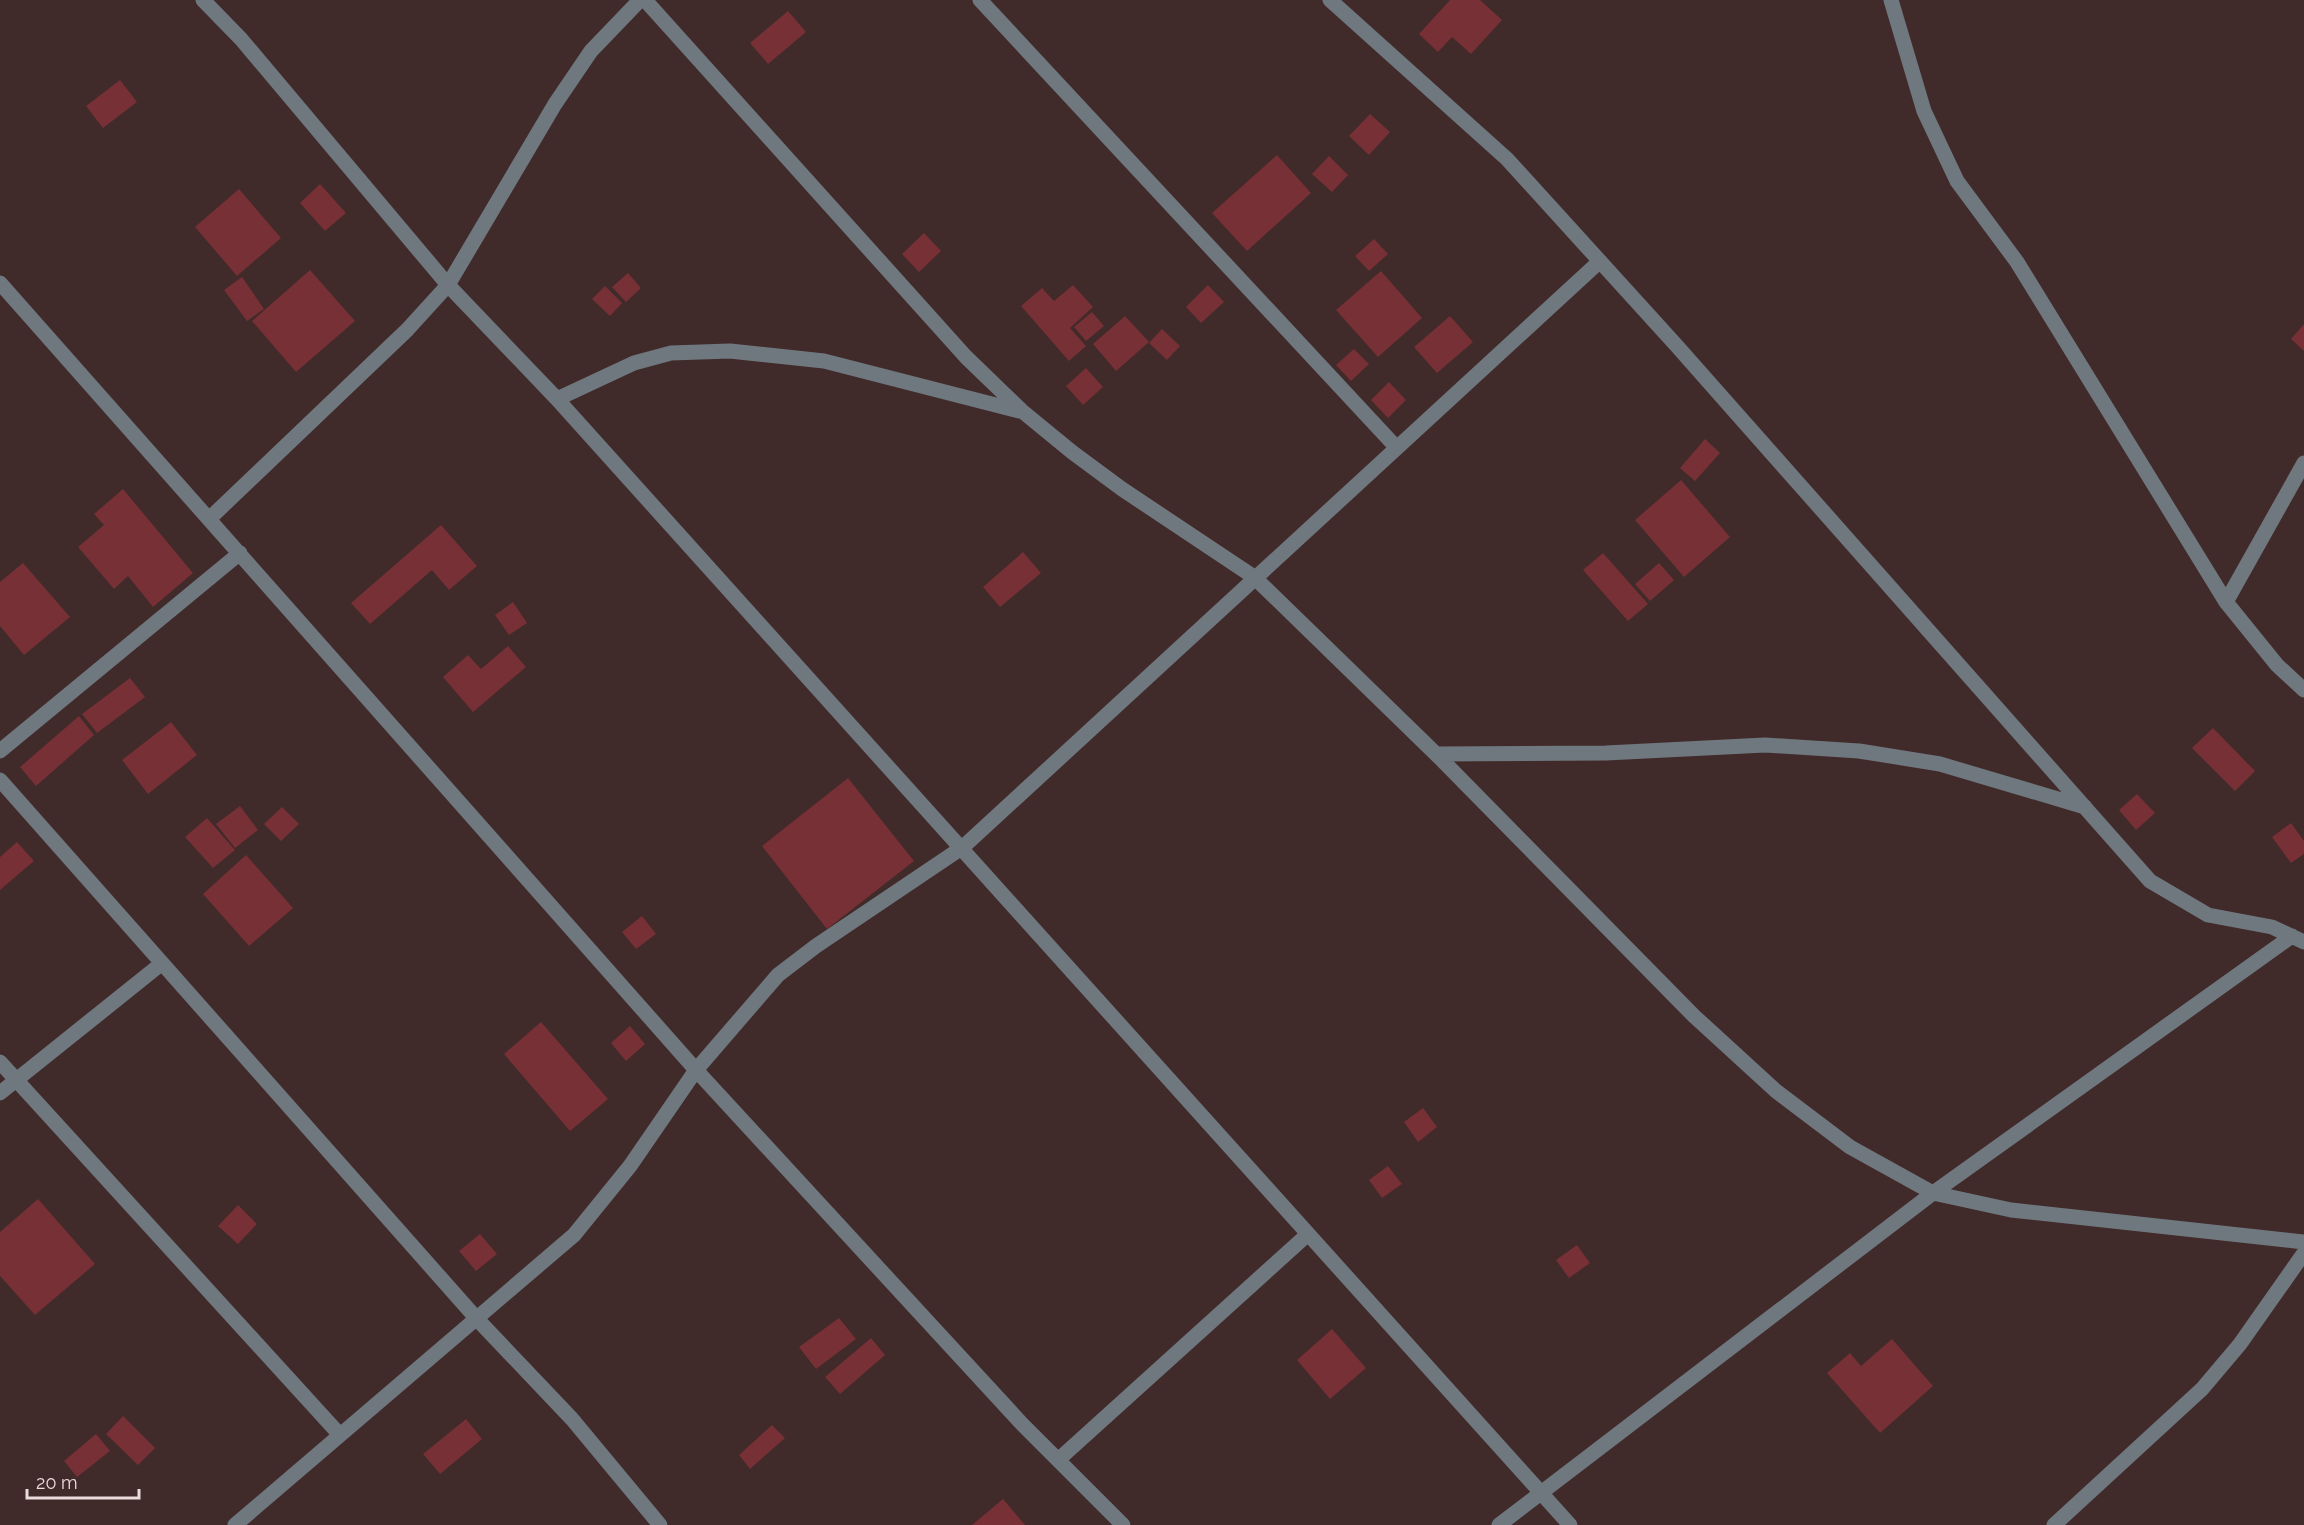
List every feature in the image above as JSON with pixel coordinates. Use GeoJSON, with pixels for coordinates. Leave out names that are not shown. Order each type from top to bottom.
{"type":"FeatureCollection","features":[{"type":"Feature","properties":{"kind":"street"},"geometry":{"type":"LineString","coordinates":[[203,0],[241,39],[448,285],[557,399],[963,847],[1570,1525]]}},
{"type":"Feature","properties":{"kind":"street"},"geometry":{"type":"LineString","coordinates":[[209,519],[407,330],[448,285],[555,104],[591,51],[640,0]]}},
{"type":"Feature","properties":{"kind":"street"},"geometry":{"type":"LineString","coordinates":[[645,0],[966,357],[1022,411],[1122,489],[1254,577],[1436,754],[1694,1016],[1776,1091],[1850,1147],[1933,1193],[2011,1210],[2304,1242]]}},
{"type":"Feature","properties":{"kind":"street"},"geometry":{"type":"LineString","coordinates":[[980,0],[1396,447]]}},
{"type":"Feature","properties":{"kind":"street"},"geometry":{"type":"LineString","coordinates":[[1330,0],[1507,159],[2150,881],[2208,915],[2272,927],[2298,939]]}},
{"type":"Feature","properties":{"kind":"street"},"geometry":{"type":"LineString","coordinates":[[1891,0],[1924,111],[1958,181],[2017,262],[2226,602],[2277,665],[2304,690]]}},
{"type":"Feature","properties":{"kind":"street"},"geometry":{"type":"LineString","coordinates":[[236,1525],[574,1235],[630,1166],[696,1070],[778,975],[816,946],[963,847],[1599,262]]}},
{"type":"Feature","properties":{"kind":"street"},"geometry":{"type":"LineString","coordinates":[[0,283],[696,1070],[880,1272],[1058,1460],[1123,1525]]}},
{"type":"Feature","properties":{"kind":"street"},"geometry":{"type":"LineString","coordinates":[[557,399],[634,363],[671,353],[730,351],[824,361],[1022,411]]}},
{"type":"Feature","properties":{"kind":"street"},"geometry":{"type":"LineString","coordinates":[[2226,602],[2304,463]]}},
{"type":"Feature","properties":{"kind":"street"},"geometry":{"type":"LineString","coordinates":[[0,751],[240,553]]}},
{"type":"Feature","properties":{"kind":"street"},"geometry":{"type":"LineString","coordinates":[[1436,754],[1606,753],[1765,745],[1859,751],[1941,764],[2085,807]]}},
{"type":"Feature","properties":{"kind":"street"},"geometry":{"type":"LineString","coordinates":[[0,780],[477,1319],[572,1419],[660,1525]]}},
{"type":"Feature","properties":{"kind":"street"},"geometry":{"type":"LineString","coordinates":[[1499,1525],[1933,1193],[2298,939]]}},
{"type":"Feature","properties":{"kind":"street"},"geometry":{"type":"LineString","coordinates":[[0,1093],[161,964]]}},
{"type":"Feature","properties":{"kind":"street"},"geometry":{"type":"LineString","coordinates":[[0,1062],[340,1435]]}},
{"type":"Feature","properties":{"kind":"street"},"geometry":{"type":"LineString","coordinates":[[1058,1460],[1308,1234]]}},
{"type":"Feature","properties":{"kind":"street"},"geometry":{"type":"LineString","coordinates":[[2054,1525],[2202,1389],[2240,1344],[2304,1252]]}},
{"type":"Feature","properties":{"kind":"building"},"geometry":{"type":"Polygon","coordinates":[[[1450,0],[1480,0],[1502,20],[1471,54],[1452,37],[1438,52],[1419,34],[1450,0]]]}},
{"type":"Feature","properties":{"kind":"building"},"geometry":{"type":"Polygon","coordinates":[[[788,11],[806,32],[768,64],[750,43],[788,11]]]}},
{"type":"Feature","properties":{"kind":"building"},"geometry":{"type":"Polygon","coordinates":[[[120,80],[137,102],[103,128],[86,106],[120,80]]]}},
{"type":"Feature","properties":{"kind":"building"},"geometry":{"type":"Polygon","coordinates":[[[1370,114],[1390,132],[1369,155],[1349,136],[1370,114]]]}},
{"type":"Feature","properties":{"kind":"building"},"geometry":{"type":"Polygon","coordinates":[[[1277,155],[1311,193],[1247,251],[1212,213],[1277,155]]]}},
{"type":"Feature","properties":{"kind":"building"},"geometry":{"type":"Polygon","coordinates":[[[1329,156],[1348,175],[1332,192],[1312,174],[1329,156]]]}},
{"type":"Feature","properties":{"kind":"building"},"geometry":{"type":"Polygon","coordinates":[[[320,184],[346,213],[325,231],[300,203],[320,184]]]}},
{"type":"Feature","properties":{"kind":"building"},"geometry":{"type":"Polygon","coordinates":[[[239,189],[281,238],[237,276],[195,227],[239,189]]]}},
{"type":"Feature","properties":{"kind":"building"},"geometry":{"type":"Polygon","coordinates":[[[924,233],[941,251],[919,272],[902,254],[924,233]]]}},
{"type":"Feature","properties":{"kind":"building"},"geometry":{"type":"Polygon","coordinates":[[[1374,239],[1388,254],[1369,271],[1355,256],[1374,239]]]}},
{"type":"Feature","properties":{"kind":"building"},"geometry":{"type":"Polygon","coordinates":[[[310,270],[355,321],[296,372],[252,321],[310,270]]]}},
{"type":"Feature","properties":{"kind":"building"},"geometry":{"type":"Polygon","coordinates":[[[1381,271],[1422,318],[1378,357],[1336,310],[1381,271]]]}},
{"type":"Feature","properties":{"kind":"building"},"geometry":{"type":"Polygon","coordinates":[[[628,273],[641,288],[626,302],[612,287],[628,273]]]}},
{"type":"Feature","properties":{"kind":"building"},"geometry":{"type":"Polygon","coordinates":[[[242,277],[264,309],[247,321],[224,290],[242,277]]]}},
{"type":"Feature","properties":{"kind":"building"},"geometry":{"type":"Polygon","coordinates":[[[1073,285],[1093,307],[1070,328],[1086,346],[1069,361],[1021,306],[1042,288],[1054,301],[1073,285]]]}},
{"type":"Feature","properties":{"kind":"building"},"geometry":{"type":"Polygon","coordinates":[[[1208,285],[1224,302],[1201,323],[1186,307],[1208,285]]]}},
{"type":"Feature","properties":{"kind":"building"},"geometry":{"type":"Polygon","coordinates":[[[605,286],[622,303],[610,316],[592,299],[605,286]]]}},
{"type":"Feature","properties":{"kind":"building"},"geometry":{"type":"Polygon","coordinates":[[[1092,312],[1104,326],[1086,341],[1074,327],[1092,312]]]}},
{"type":"Feature","properties":{"kind":"building"},"geometry":{"type":"Polygon","coordinates":[[[1125,316],[1149,342],[1116,371],[1093,344],[1125,316]]]}},
{"type":"Feature","properties":{"kind":"building"},"geometry":{"type":"Polygon","coordinates":[[[1450,316],[1473,342],[1437,373],[1414,347],[1450,316]]]}},
{"type":"Feature","properties":{"kind":"building"},"geometry":{"type":"Polygon","coordinates":[[[2304,324],[2304,351],[2291,339],[2304,324]]]}},
{"type":"Feature","properties":{"kind":"building"},"geometry":{"type":"Polygon","coordinates":[[[1162,329],[1180,346],[1167,360],[1149,343],[1162,329]]]}},
{"type":"Feature","properties":{"kind":"building"},"geometry":{"type":"Polygon","coordinates":[[[1354,349],[1369,364],[1351,381],[1336,365],[1354,349]]]}},
{"type":"Feature","properties":{"kind":"building"},"geometry":{"type":"Polygon","coordinates":[[[1086,368],[1103,387],[1083,405],[1066,386],[1086,368]]]}},
{"type":"Feature","properties":{"kind":"building"},"geometry":{"type":"Polygon","coordinates":[[[1389,382],[1406,400],[1388,418],[1371,400],[1389,382]]]}},
{"type":"Feature","properties":{"kind":"building"},"geometry":{"type":"Polygon","coordinates":[[[1705,439],[1720,453],[1695,481],[1680,468],[1705,439]]]}},
{"type":"Feature","properties":{"kind":"building"},"geometry":{"type":"Polygon","coordinates":[[[1681,480],[1730,537],[1684,577],[1635,520],[1681,480]]]}},
{"type":"Feature","properties":{"kind":"building"},"geometry":{"type":"Polygon","coordinates":[[[123,489],[193,573],[153,607],[128,576],[114,589],[78,547],[104,525],[94,514],[123,489]]]}},
{"type":"Feature","properties":{"kind":"building"},"geometry":{"type":"Polygon","coordinates":[[[441,525],[477,566],[449,590],[432,570],[370,624],[351,603],[441,525]]]}},
{"type":"Feature","properties":{"kind":"building"},"geometry":{"type":"Polygon","coordinates":[[[1023,552],[1041,573],[1000,607],[983,587],[1023,552]]]}},
{"type":"Feature","properties":{"kind":"building"},"geometry":{"type":"Polygon","coordinates":[[[1603,553],[1648,604],[1628,621],[1583,570],[1603,553]]]}},
{"type":"Feature","properties":{"kind":"building"},"geometry":{"type":"Polygon","coordinates":[[[23,563],[70,617],[24,655],[0,626],[0,582],[23,563]]]}},
{"type":"Feature","properties":{"kind":"building"},"geometry":{"type":"Polygon","coordinates":[[[1659,563],[1674,580],[1650,601],[1635,584],[1659,563]]]}},
{"type":"Feature","properties":{"kind":"building"},"geometry":{"type":"Polygon","coordinates":[[[513,602],[527,623],[509,635],[495,615],[513,602]]]}},
{"type":"Feature","properties":{"kind":"building"},"geometry":{"type":"Polygon","coordinates":[[[508,646],[526,667],[473,712],[443,677],[468,655],[481,669],[508,646]]]}},
{"type":"Feature","properties":{"kind":"building"},"geometry":{"type":"Polygon","coordinates":[[[130,678],[145,697],[97,733],[82,714],[130,678]]]}},
{"type":"Feature","properties":{"kind":"building"},"geometry":{"type":"Polygon","coordinates":[[[79,716],[94,735],[36,786],[20,767],[79,716]]]}},
{"type":"Feature","properties":{"kind":"building"},"geometry":{"type":"Polygon","coordinates":[[[171,722],[197,755],[148,794],[122,760],[171,722]]]}},
{"type":"Feature","properties":{"kind":"building"},"geometry":{"type":"Polygon","coordinates":[[[2213,728],[2255,771],[2235,791],[2192,748],[2213,728]]]}},
{"type":"Feature","properties":{"kind":"building"},"geometry":{"type":"Polygon","coordinates":[[[848,778],[914,861],[827,929],[762,846],[848,778]]]}},
{"type":"Feature","properties":{"kind":"building"},"geometry":{"type":"Polygon","coordinates":[[[2137,794],[2155,813],[2136,830],[2119,810],[2137,794]]]}},
{"type":"Feature","properties":{"kind":"building"},"geometry":{"type":"Polygon","coordinates":[[[240,806],[258,830],[235,848],[216,824],[240,806]]]}},
{"type":"Feature","properties":{"kind":"building"},"geometry":{"type":"Polygon","coordinates":[[[282,807],[299,824],[281,841],[264,824],[282,807]]]}},
{"type":"Feature","properties":{"kind":"building"},"geometry":{"type":"Polygon","coordinates":[[[207,818],[235,850],[213,868],[185,837],[207,818]]]}},
{"type":"Feature","properties":{"kind":"building"},"geometry":{"type":"Polygon","coordinates":[[[2291,823],[2304,841],[2304,854],[2291,863],[2272,837],[2291,823]]]}},
{"type":"Feature","properties":{"kind":"building"},"geometry":{"type":"Polygon","coordinates":[[[17,842],[34,861],[0,890],[0,857],[17,842]]]}},
{"type":"Feature","properties":{"kind":"building"},"geometry":{"type":"Polygon","coordinates":[[[246,855],[293,908],[249,946],[203,894],[246,855]]]}},
{"type":"Feature","properties":{"kind":"building"},"geometry":{"type":"Polygon","coordinates":[[[642,916],[656,934],[636,949],[622,932],[642,916]]]}},
{"type":"Feature","properties":{"kind":"building"},"geometry":{"type":"Polygon","coordinates":[[[541,1022],[608,1099],[570,1131],[504,1054],[541,1022]]]}},
{"type":"Feature","properties":{"kind":"building"},"geometry":{"type":"Polygon","coordinates":[[[630,1026],[645,1044],[626,1061],[611,1043],[630,1026]]]}},
{"type":"Feature","properties":{"kind":"building"},"geometry":{"type":"Polygon","coordinates":[[[1423,1108],[1437,1127],[1418,1142],[1404,1122],[1423,1108]]]}},
{"type":"Feature","properties":{"kind":"building"},"geometry":{"type":"Polygon","coordinates":[[[1388,1166],[1402,1184],[1382,1198],[1369,1180],[1388,1166]]]}},
{"type":"Feature","properties":{"kind":"building"},"geometry":{"type":"Polygon","coordinates":[[[38,1199],[95,1264],[35,1315],[0,1276],[0,1232],[38,1199]]]}},
{"type":"Feature","properties":{"kind":"building"},"geometry":{"type":"Polygon","coordinates":[[[238,1205],[257,1224],[238,1244],[218,1226],[238,1205]]]}},
{"type":"Feature","properties":{"kind":"building"},"geometry":{"type":"Polygon","coordinates":[[[480,1234],[497,1254],[476,1271],[459,1251],[480,1234]]]}},
{"type":"Feature","properties":{"kind":"building"},"geometry":{"type":"Polygon","coordinates":[[[1577,1245],[1590,1263],[1569,1278],[1556,1260],[1577,1245]]]}},
{"type":"Feature","properties":{"kind":"building"},"geometry":{"type":"Polygon","coordinates":[[[839,1318],[856,1339],[816,1369],[799,1347],[839,1318]]]}},
{"type":"Feature","properties":{"kind":"building"},"geometry":{"type":"Polygon","coordinates":[[[1332,1329],[1366,1368],[1330,1399],[1297,1360],[1332,1329]]]}},
{"type":"Feature","properties":{"kind":"building"},"geometry":{"type":"Polygon","coordinates":[[[871,1338],[885,1355],[840,1394],[825,1377],[871,1338]]]}},
{"type":"Feature","properties":{"kind":"building"},"geometry":{"type":"Polygon","coordinates":[[[1892,1339],[1933,1386],[1880,1433],[1827,1373],[1850,1353],[1861,1366],[1892,1339]]]}},
{"type":"Feature","properties":{"kind":"building"},"geometry":{"type":"Polygon","coordinates":[[[123,1416],[155,1448],[138,1465],[106,1434],[123,1416]]]}},
{"type":"Feature","properties":{"kind":"building"},"geometry":{"type":"Polygon","coordinates":[[[466,1419],[482,1439],[440,1474],[423,1454],[466,1419]]]}},
{"type":"Feature","properties":{"kind":"building"},"geometry":{"type":"Polygon","coordinates":[[[772,1425],[785,1438],[750,1469],[739,1455],[772,1425]]]}},
{"type":"Feature","properties":{"kind":"building"},"geometry":{"type":"Polygon","coordinates":[[[96,1434],[110,1451],[77,1477],[64,1461],[96,1434]]]}},
{"type":"Feature","properties":{"kind":"building"},"geometry":{"type":"Polygon","coordinates":[[[1003,1499],[1025,1525],[972,1525],[1003,1499]]]}}]}
